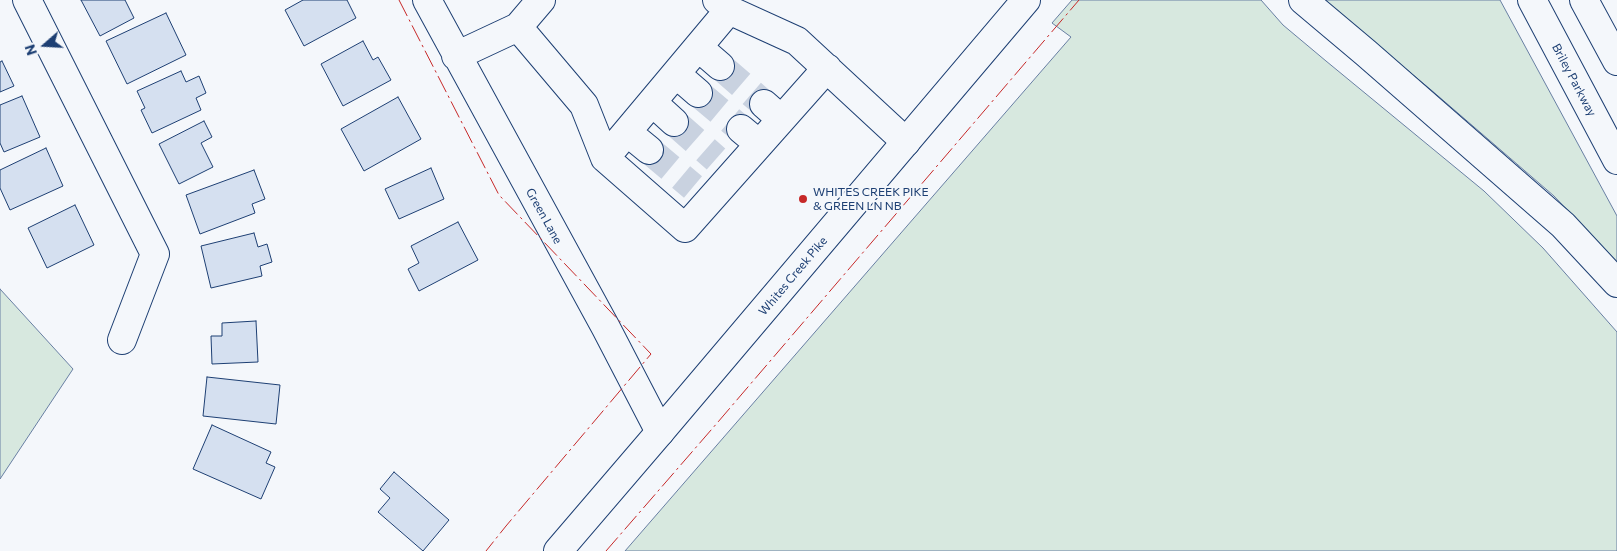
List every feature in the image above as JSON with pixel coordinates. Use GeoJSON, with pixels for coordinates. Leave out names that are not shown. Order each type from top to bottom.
{"type":"FeatureCollection","features":[{"type":"Feature","properties":{"kind":"main road"},"geometry":{"type":"LineString","coordinates":[[27,0],[155,254],[122,340]]}},
{"type":"Feature","properties":{"kind":"main road","name":"Green Lane"},"geometry":{"type":"LineString","coordinates":[[426,0],[606,328],[660,432]]}},
{"type":"Feature","properties":{"kind":"main road"},"geometry":{"type":"LineString","coordinates":[[456,56],[518,27],[541,0]]}},
{"type":"Feature","properties":{"kind":"main road","name":"Whites Creek Pike"},"geometry":{"type":"LineString","coordinates":[[558,551],[1026,0]]}},
{"type":"Feature","properties":{"kind":"main road"},"geometry":{"type":"LineString","coordinates":[[1302,0],[1366,53],[1563,225],[1617,283]]}},
{"type":"Feature","properties":{"kind":"main road","name":"Briley Parkway"},"geometry":{"type":"LineString","coordinates":[[1532,0],[1617,160]]}},
{"type":"Feature","properties":{"kind":"main road"},"geometry":{"type":"LineString","coordinates":[[1584,0],[1617,61]]}},
{"type":"Feature","properties":{"kind":"main road"},"geometry":{"type":"LineString","coordinates":[[606,158],[698,47],[723,5],[797,41],[906,142]]}},
{"type":"Feature","properties":{"kind":"main road"},"geometry":{"type":"LineString","coordinates":[[518,27],[584,105],[606,158],[685,228],[701,194],[772,111],[827,68]]}},
{"type":"Feature","properties":{"kind":"main road"},"geometry":{"type":"LineString","coordinates":[[698,47],[720,66]]}},
{"type":"Feature","properties":{"kind":"main road"},"geometry":{"type":"LineString","coordinates":[[676,74],[698,93]]}},
{"type":"Feature","properties":{"kind":"main road"},"geometry":{"type":"LineString","coordinates":[[652,102],[674,122]]}},
{"type":"Feature","properties":{"kind":"main road"},"geometry":{"type":"LineString","coordinates":[[627,132],[649,150]]}},
{"type":"Feature","properties":{"kind":"shaded area"},"geometry":{"type":"Polygon","coordinates":[[[1072,0],[1261,0],[1283,25],[1484,191],[1543,248],[1617,332],[1617,551],[625,551],[1071,37],[1052,23],[1072,0]]]}},
{"type":"Feature","properties":{"kind":"shaded area"},"geometry":{"type":"Polygon","coordinates":[[[1322,0],[1500,0],[1617,216],[1617,262],[1554,196],[1430,89],[1322,0]]]}},
{"type":"Feature","properties":{"kind":"shaded area"},"geometry":{"type":"Polygon","coordinates":[[[0,289],[73,369],[0,479],[0,289]]]}},
{"type":"Feature","properties":{"kind":"building"},"geometry":{"type":"Polygon","coordinates":[[[81,0],[125,0],[134,18],[100,36],[81,0]]]}},
{"type":"Feature","properties":{"kind":"building"},"geometry":{"type":"Polygon","coordinates":[[[303,0],[347,0],[356,18],[304,46],[285,10],[303,0]]]}},
{"type":"Feature","properties":{"kind":"building"},"geometry":{"type":"Polygon","coordinates":[[[166,13],[186,55],[127,84],[106,41],[166,13]]]}},
{"type":"Feature","properties":{"kind":"building"},"geometry":{"type":"Polygon","coordinates":[[[363,41],[373,60],[378,57],[391,80],[343,106],[321,64],[363,41]]]}},
{"type":"Feature","properties":{"kind":"building"},"geometry":{"type":"Polygon","coordinates":[[[2,61],[14,86],[0,92],[0,62],[2,61]]]}},
{"type":"Feature","properties":{"kind":"building"},"geometry":{"type":"Polygon","coordinates":[[[181,71],[186,82],[199,76],[206,93],[196,98],[201,110],[152,133],[141,110],[145,108],[137,91],[181,71]]]}},
{"type":"Feature","properties":{"kind":"building"},"geometry":{"type":"Polygon","coordinates":[[[22,96],[40,137],[4,152],[0,143],[0,105],[22,96]]]}},
{"type":"Feature","properties":{"kind":"building"},"geometry":{"type":"Polygon","coordinates":[[[398,97],[421,139],[364,171],[341,129],[398,97]]]}},
{"type":"Feature","properties":{"kind":"building"},"geometry":{"type":"Polygon","coordinates":[[[204,121],[212,137],[201,143],[213,167],[179,184],[159,144],[204,121]]]}},
{"type":"Feature","properties":{"kind":"building"},"geometry":{"type":"Polygon","coordinates":[[[46,148],[63,186],[10,210],[0,188],[0,170],[46,148]]]}},
{"type":"Feature","properties":{"kind":"building"},"geometry":{"type":"Polygon","coordinates":[[[431,168],[444,199],[399,219],[385,189],[431,168]]]}},
{"type":"Feature","properties":{"kind":"building"},"geometry":{"type":"Polygon","coordinates":[[[254,170],[265,199],[252,204],[255,213],[200,234],[186,195],[254,170]]]}},
{"type":"Feature","properties":{"kind":"building"},"geometry":{"type":"Polygon","coordinates":[[[75,205],[94,245],[47,268],[28,228],[75,205]]]}},
{"type":"Feature","properties":{"kind":"building"},"geometry":{"type":"Polygon","coordinates":[[[458,222],[478,260],[419,291],[408,269],[419,263],[411,246],[458,222]]]}},
{"type":"Feature","properties":{"kind":"building"},"geometry":{"type":"Polygon","coordinates":[[[254,233],[258,247],[267,244],[272,262],[260,266],[262,276],[211,288],[201,246],[254,233]]]}},
{"type":"Feature","properties":{"kind":"building"},"geometry":{"type":"Polygon","coordinates":[[[256,321],[258,362],[212,364],[211,336],[222,336],[222,323],[256,321]]]}},
{"type":"Feature","properties":{"kind":"building"},"geometry":{"type":"Polygon","coordinates":[[[207,377],[280,385],[276,424],[203,416],[207,377]]]}},
{"type":"Feature","properties":{"kind":"building"},"geometry":{"type":"Polygon","coordinates":[[[212,425],[271,452],[266,463],[275,467],[261,499],[193,469],[212,425]]]}},
{"type":"Feature","properties":{"kind":"building"},"geometry":{"type":"Polygon","coordinates":[[[394,472],[449,520],[423,551],[378,512],[390,498],[380,489],[394,472]]]}},
{"type":"Feature","properties":{"kind":"tunnel"},"geometry":{"type":"LineString","coordinates":[[720,66],[764,104]]}},
{"type":"Feature","properties":{"kind":"tunnel"},"geometry":{"type":"LineString","coordinates":[[698,93],[741,129]]}},
{"type":"Feature","properties":{"kind":"tunnel"},"geometry":{"type":"LineString","coordinates":[[674,122],[716,159]]}},
{"type":"Feature","properties":{"kind":"tunnel"},"geometry":{"type":"LineString","coordinates":[[649,150],[693,187]]}},
{"type":"Feature","properties":{"kind":"power"},"geometry":{"type":"LineString","coordinates":[[399,0],[499,195],[651,354],[486,551]]}},
{"type":"Feature","properties":{"kind":"power"},"geometry":{"type":"LineString","coordinates":[[606,551],[1079,0]]}},
{"type":"Feature","properties":{"kind":"place","name":"WHITES CREEK PIKE & GREEN LN NB"},"geometry":{"type":"Point","coordinates":[803,199]}}]}
